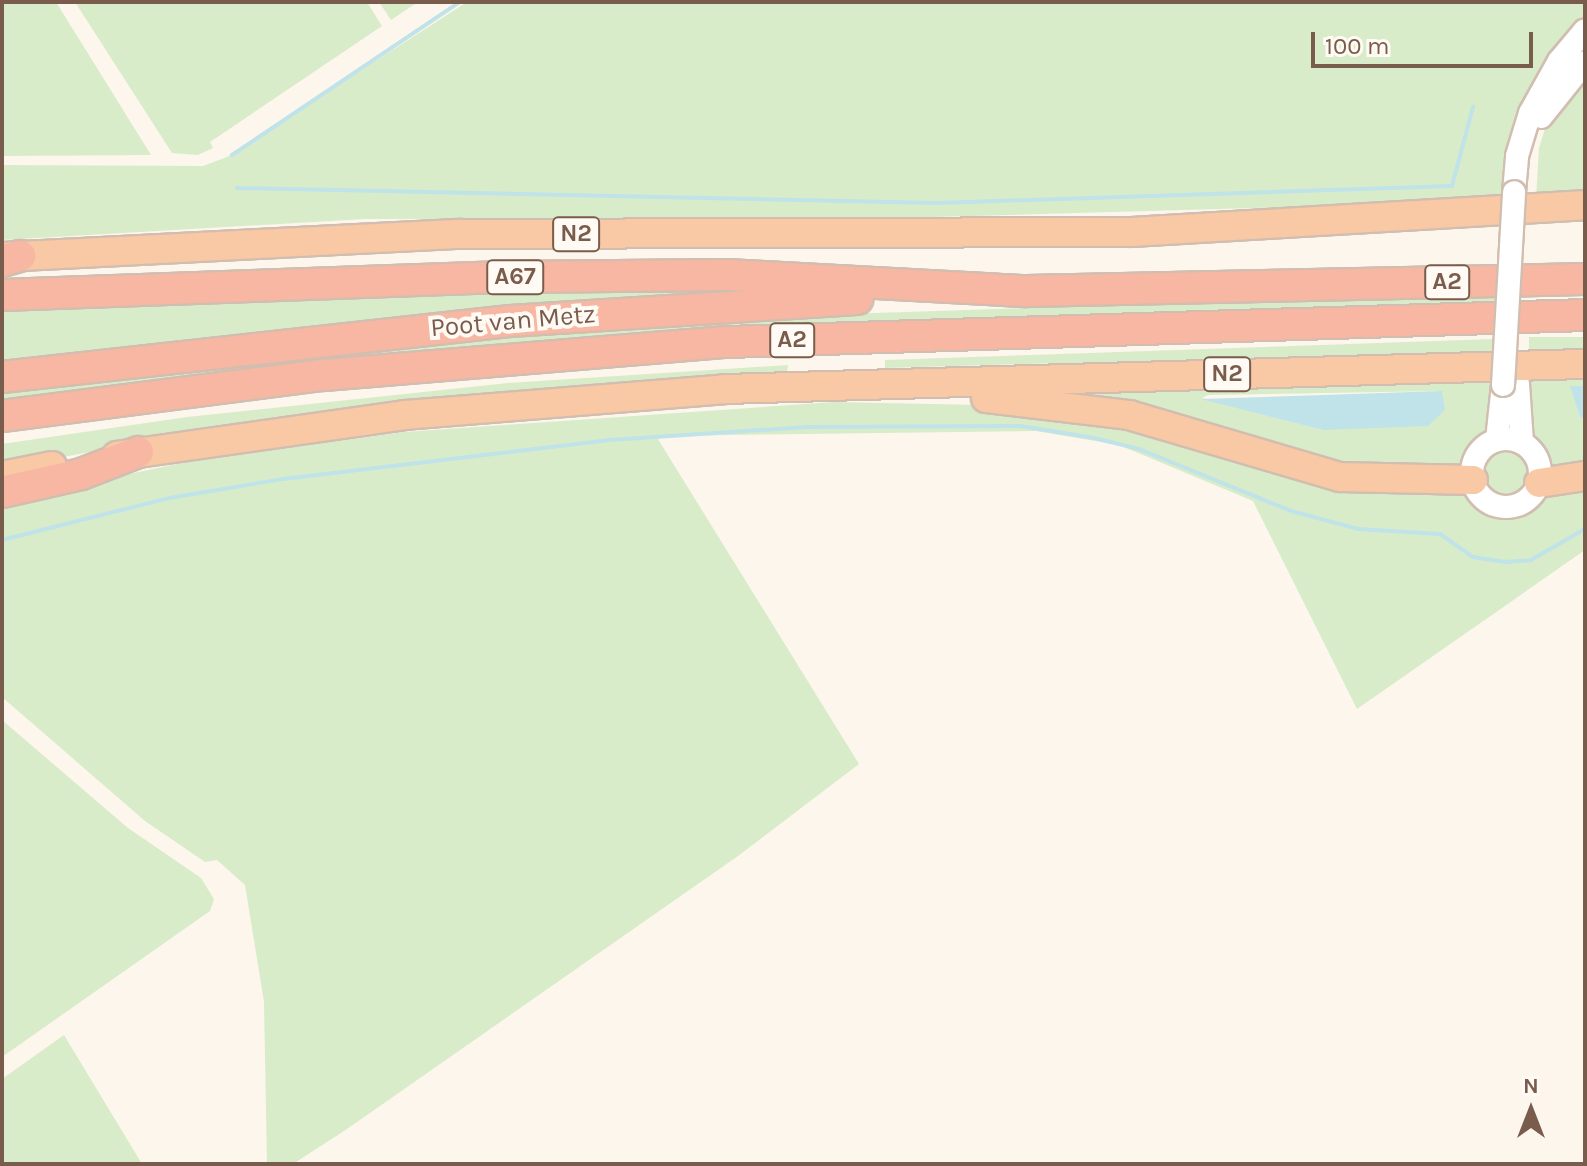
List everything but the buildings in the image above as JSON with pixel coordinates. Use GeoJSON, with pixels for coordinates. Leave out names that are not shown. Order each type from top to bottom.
{"type":"FeatureCollection","features":[{"type":"Feature","properties":{"kind":"highway","name":"N2"},"geometry":{"type":"LineString","coordinates":[[8,258],[460,234],[1133,232],[1585,205]]}},
{"type":"Feature","properties":{"kind":"highway","name":"N2"},"geometry":{"type":"LineString","coordinates":[[1380,219],[1585,217]]}},
{"type":"Feature","properties":{"kind":"highway","name":"A67"},"geometry":{"type":"LineString","coordinates":[[2,295],[304,281],[711,275],[1027,291]]}},
{"type":"Feature","properties":{"kind":"highway","name":"A2"},"geometry":{"type":"LineString","coordinates":[[1027,291],[1585,279]]}},
{"type":"Feature","properties":{"kind":"highway","name":"Poot van Metz"},"geometry":{"type":"LineString","coordinates":[[2,377],[303,340],[566,316],[1027,291]]}},
{"type":"Feature","properties":{"kind":"highway","name":"A2"},"geometry":{"type":"LineString","coordinates":[[2,416],[324,375],[727,342],[1585,315]]}},
{"type":"Feature","properties":{"kind":"highway","name":"N2"},"geometry":{"type":"LineString","coordinates":[[2,476],[138,452],[405,415],[725,389],[1585,364]]}},
{"type":"Feature","properties":{"kind":"highway","name":"N2"},"geometry":{"type":"LineString","coordinates":[[870,384],[1129,415],[1340,477],[1473,480]]}},
{"type":"Feature","properties":{"kind":"highway"},"geometry":{"type":"LineString","coordinates":[[2,492],[81,474],[138,452]]}},
{"type":"Feature","properties":{"kind":"highway"},"geometry":{"type":"LineString","coordinates":[[1539,483],[1585,476]]}},
{"type":"Feature","properties":{"kind":"street"},"geometry":{"type":"LineString","coordinates":[[1497,440],[1511,384],[1520,192],[1517,156],[1530,113],[1559,61],[1585,30]]}},
{"type":"Feature","properties":{"kind":"street"},"geometry":{"type":"LineString","coordinates":[[1520,192],[1543,113],[1585,62]]}},
{"type":"Feature","properties":{"kind":"street"},"geometry":{"type":"LineString","coordinates":[[1511,384],[1522,443],[1539,463],[1539,483],[1527,500],[1508,507],[1488,502],[1473,480],[1479,452],[1497,440],[1522,443]]}},
{"type":"Feature","properties":{"kind":"green space"},"geometry":{"type":"Polygon","coordinates":[[[2,2],[56,2],[151,155],[2,156],[2,2]]]}},
{"type":"Feature","properties":{"kind":"green space"},"geometry":{"type":"Polygon","coordinates":[[[75,2],[367,2],[382,26],[210,142],[213,148],[198,155],[172,153],[75,2]]]}},
{"type":"Feature","properties":{"kind":"green space"},"geometry":{"type":"Polygon","coordinates":[[[379,2],[418,2],[391,20],[379,2]]]}},
{"type":"Feature","properties":{"kind":"green space"},"geometry":{"type":"Polygon","coordinates":[[[467,2],[1585,2],[1585,21],[1503,201],[898,218],[365,219],[2,240],[2,165],[203,166],[227,157],[467,2]]]}},
{"type":"Feature","properties":{"kind":"green space"},"geometry":{"type":"Polygon","coordinates":[[[1585,75],[1585,195],[1536,199],[1539,148],[1547,122],[1585,75]]]}},
{"type":"Feature","properties":{"kind":"green space"},"geometry":{"type":"Polygon","coordinates":[[[759,290],[505,306],[2,362],[2,305],[304,291],[759,290]]]}},
{"type":"Feature","properties":{"kind":"green space"},"geometry":{"type":"Polygon","coordinates":[[[1497,292],[1496,303],[727,329],[2,405],[2,391],[400,343],[728,318],[1497,292]]]}},
{"type":"Feature","properties":{"kind":"green space"},"geometry":{"type":"Polygon","coordinates":[[[1529,337],[1585,337],[1585,357],[1529,357],[1529,337]]]}},
{"type":"Feature","properties":{"kind":"green space"},"geometry":{"type":"Polygon","coordinates":[[[1494,339],[1493,359],[1064,372],[1063,363],[885,368],[885,360],[1494,339]]]}},
{"type":"Feature","properties":{"kind":"green space"},"geometry":{"type":"Polygon","coordinates":[[[788,365],[787,372],[610,383],[610,389],[190,434],[2,468],[2,444],[187,417],[508,383],[788,365]]]}},
{"type":"Feature","properties":{"kind":"green space"},"geometry":{"type":"Polygon","coordinates":[[[1585,373],[1585,386],[1571,386],[1580,417],[1585,419],[1585,470],[1547,471],[1530,426],[1531,374],[1585,373]]]}},
{"type":"Feature","properties":{"kind":"green space"},"geometry":{"type":"Polygon","coordinates":[[[1490,376],[1493,422],[1465,467],[1384,475],[1004,391],[1490,376]],[[1441,391],[1208,395],[1202,398],[1323,430],[1441,391]]]}},
{"type":"Feature","properties":{"kind":"green space"},"geometry":{"type":"Polygon","coordinates":[[[834,402],[1027,406],[1467,493],[1485,512],[1503,516],[1521,513],[1544,492],[1585,483],[1585,550],[1357,709],[1253,501],[1119,445],[1036,431],[656,436],[859,764],[738,856],[347,1129],[293,1164],[267,1164],[264,1002],[245,885],[217,860],[205,862],[145,821],[2,697],[2,500],[192,461],[404,432],[834,402]]]}},
{"type":"Feature","properties":{"kind":"green space"},"geometry":{"type":"Polygon","coordinates":[[[1506,449],[1523,456],[1530,473],[1523,490],[1506,497],[1489,490],[1482,473],[1489,456],[1506,449]]]}},
{"type":"Feature","properties":{"kind":"green space"},"geometry":{"type":"Polygon","coordinates":[[[2,720],[128,828],[201,878],[214,899],[210,911],[2,1057],[2,720]]]}},
{"type":"Feature","properties":{"kind":"green space"},"geometry":{"type":"Polygon","coordinates":[[[64,1035],[142,1164],[2,1164],[2,1079],[64,1035]]]}},
{"type":"Feature","properties":{"kind":"water"},"geometry":{"type":"Polygon","coordinates":[[[1570,386],[1585,386],[1585,419],[1580,417],[1570,386]]]}},
{"type":"Feature","properties":{"kind":"water"},"geometry":{"type":"Polygon","coordinates":[[[1442,391],[1445,410],[1428,426],[1323,430],[1201,399],[1442,391]]]}},
{"type":"Feature","properties":{"kind":"waterway"},"geometry":{"type":"LineString","coordinates":[[232,155],[460,2]]}},
{"type":"Feature","properties":{"kind":"waterway"},"geometry":{"type":"LineString","coordinates":[[237,188],[938,203],[1452,186],[1473,107]]}},
{"type":"Feature","properties":{"kind":"waterway"},"geometry":{"type":"LineString","coordinates":[[2,540],[169,498],[283,479],[610,440],[807,427],[1021,426],[1094,438],[1139,449],[1291,511],[1358,529],[1440,534],[1473,557],[1505,562],[1531,560],[1585,529]]}}]}
